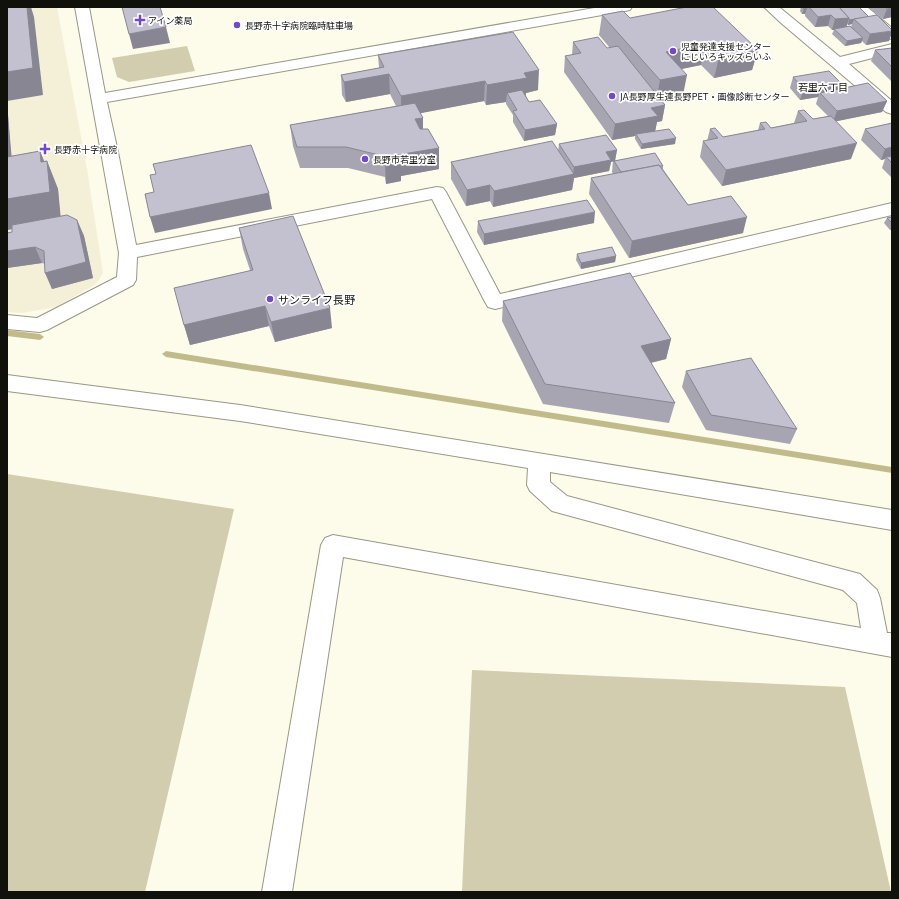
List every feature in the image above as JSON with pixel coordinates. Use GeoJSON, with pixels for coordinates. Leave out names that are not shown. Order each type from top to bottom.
{"type":"FeatureCollection","features":[{"type":"Feature","properties":{"kind":"street"},"geometry":{"type":"LineString","coordinates":[[7,322],[40,325],[126,280],[128,253],[82,7]]}},
{"type":"Feature","properties":{"kind":"street"},"geometry":{"type":"LineString","coordinates":[[547,7],[556,19]]}},
{"type":"Feature","properties":{"kind":"street"},"geometry":{"type":"LineString","coordinates":[[98,99],[625,7]]}},
{"type":"Feature","properties":{"kind":"street"},"geometry":{"type":"LineString","coordinates":[[770,7],[800,35],[868,87],[892,109]]}},
{"type":"Feature","properties":{"kind":"street"},"geometry":{"type":"LineString","coordinates":[[858,7],[892,35]]}},
{"type":"Feature","properties":{"kind":"street"},"geometry":{"type":"LineString","coordinates":[[837,63],[892,48]]}},
{"type":"Feature","properties":{"kind":"street"},"geometry":{"type":"LineString","coordinates":[[128,253],[437,192],[495,302],[892,209]]}},
{"type":"Feature","properties":{"kind":"street"},"geometry":{"type":"LineString","coordinates":[[7,383],[240,413],[540,461],[892,520]]}},
{"type":"Feature","properties":{"kind":"street"},"geometry":{"type":"LineString","coordinates":[[277,892],[333,545],[884,643],[868,598],[852,581],[560,504],[538,485],[540,461]]}},
{"type":"Feature","properties":{"kind":"shaded area","name":"長野赤十字病院"},"geometry":{"type":"Polygon","coordinates":[[[7,7],[57,7],[87,169],[103,273],[96,284],[56,307],[22,313],[7,312],[7,7]]]}},
{"type":"Feature","properties":{"kind":"shaded area"},"geometry":{"type":"Polygon","coordinates":[[[187,46],[195,71],[129,82],[117,77],[112,58],[187,46]]]}},
{"type":"Feature","properties":{"kind":"shaded area"},"geometry":{"type":"Polygon","coordinates":[[[7,474],[234,509],[145,892],[7,892],[7,474]]]}},
{"type":"Feature","properties":{"kind":"shaded area"},"geometry":{"type":"Polygon","coordinates":[[[472,670],[845,687],[891,892],[462,892],[472,670]]]}},
{"type":"Feature","properties":{"kind":"building"},"geometry":{"type":"Polygon","coordinates":[[[7,7],[27,7],[33,68],[7,72],[7,7]]]}},
{"type":"Feature","properties":{"kind":"building"},"geometry":{"type":"Polygon","coordinates":[[[122,7],[160,7],[166,27],[129,34],[122,7]]]}},
{"type":"Feature","properties":{"kind":"building"},"geometry":{"type":"Polygon","coordinates":[[[687,7],[713,7],[758,50],[719,58],[705,44],[666,52],[687,75],[660,80],[602,15],[623,11],[630,18],[687,7]]]}},
{"type":"Feature","properties":{"kind":"building"},"geometry":{"type":"Polygon","coordinates":[[[809,7],[839,7],[849,18],[835,19],[831,15],[818,17],[809,7]]]}},
{"type":"Feature","properties":{"kind":"building"},"geometry":{"type":"Polygon","coordinates":[[[839,7],[859,7],[869,17],[849,20],[849,18],[839,7]]]}},
{"type":"Feature","properties":{"kind":"building"},"geometry":{"type":"Polygon","coordinates":[[[877,15],[892,31],[870,34],[854,19],[877,15]]]}},
{"type":"Feature","properties":{"kind":"building"},"geometry":{"type":"Polygon","coordinates":[[[850,26],[863,38],[847,41],[834,29],[850,26]]]}},
{"type":"Feature","properties":{"kind":"building"},"geometry":{"type":"Polygon","coordinates":[[[513,32],[539,70],[524,73],[527,78],[487,85],[485,81],[401,96],[389,74],[344,82],[341,75],[384,67],[378,55],[513,32]]]}},
{"type":"Feature","properties":{"kind":"building","name":"JA長野厚生連長野PET・画像診断センター"},"geometry":{"type":"Polygon","coordinates":[[[598,37],[607,48],[618,46],[665,105],[651,108],[658,116],[615,124],[565,56],[581,53],[573,42],[598,37]]]}},
{"type":"Feature","properties":{"kind":"building"},"geometry":{"type":"Polygon","coordinates":[[[892,48],[892,67],[875,50],[892,48]]]}},
{"type":"Feature","properties":{"kind":"building"},"geometry":{"type":"Polygon","coordinates":[[[829,71],[841,83],[804,89],[793,77],[829,71]]]}},
{"type":"Feature","properties":{"kind":"building"},"geometry":{"type":"Polygon","coordinates":[[[868,83],[887,101],[837,111],[820,93],[868,83]]]}},
{"type":"Feature","properties":{"kind":"building"},"geometry":{"type":"Polygon","coordinates":[[[522,90],[529,102],[540,100],[557,124],[525,130],[513,111],[517,110],[507,93],[522,90]]]}},
{"type":"Feature","properties":{"kind":"building"},"geometry":{"type":"Polygon","coordinates":[[[415,103],[423,118],[415,119],[420,129],[428,129],[439,148],[397,155],[400,160],[385,163],[383,156],[346,147],[297,147],[290,125],[415,103]]]}},
{"type":"Feature","properties":{"kind":"building"},"geometry":{"type":"Polygon","coordinates":[[[804,110],[813,119],[831,116],[857,143],[726,170],[703,141],[718,138],[710,129],[715,128],[723,137],[765,129],[760,123],[766,122],[771,128],[807,121],[798,111],[804,110]]]}},
{"type":"Feature","properties":{"kind":"building"},"geometry":{"type":"Polygon","coordinates":[[[892,123],[892,147],[885,149],[865,129],[892,123]]]}},
{"type":"Feature","properties":{"kind":"building"},"geometry":{"type":"Polygon","coordinates":[[[669,129],[676,138],[642,144],[636,134],[669,129]]]}},
{"type":"Feature","properties":{"kind":"building"},"geometry":{"type":"Polygon","coordinates":[[[606,135],[617,150],[606,152],[611,160],[574,167],[559,144],[606,135]]]}},
{"type":"Feature","properties":{"kind":"building"},"geometry":{"type":"Polygon","coordinates":[[[552,141],[574,174],[494,191],[490,185],[467,190],[451,162],[552,141]]]}},
{"type":"Feature","properties":{"kind":"building"},"geometry":{"type":"Polygon","coordinates":[[[251,145],[269,193],[150,217],[145,194],[154,192],[150,175],[156,174],[153,164],[251,145]]]}},
{"type":"Feature","properties":{"kind":"building"},"geometry":{"type":"Polygon","coordinates":[[[40,151],[41,162],[47,161],[50,192],[7,199],[7,157],[40,151]]]}},
{"type":"Feature","properties":{"kind":"building"},"geometry":{"type":"Polygon","coordinates":[[[655,153],[663,166],[659,165],[621,172],[614,161],[655,153]]]}},
{"type":"Feature","properties":{"kind":"building"},"geometry":{"type":"Polygon","coordinates":[[[892,156],[892,163],[886,157],[892,156]]]}},
{"type":"Feature","properties":{"kind":"building"},"geometry":{"type":"Polygon","coordinates":[[[659,165],[688,205],[731,196],[747,217],[632,241],[591,178],[659,165]]]}},
{"type":"Feature","properties":{"kind":"building"},"geometry":{"type":"Polygon","coordinates":[[[587,200],[595,212],[484,234],[478,221],[587,200]]]}},
{"type":"Feature","properties":{"kind":"building"},"geometry":{"type":"Polygon","coordinates":[[[67,215],[77,220],[86,262],[45,273],[44,251],[35,247],[7,251],[7,233],[12,232],[12,225],[67,215]]]}},
{"type":"Feature","properties":{"kind":"building","name":"サンライフ長野"},"geometry":{"type":"Polygon","coordinates":[[[293,216],[330,308],[271,322],[265,306],[184,325],[174,288],[253,270],[239,228],[293,216]]]}},
{"type":"Feature","properties":{"kind":"building"},"geometry":{"type":"Polygon","coordinates":[[[892,217],[892,223],[887,218],[892,217]]]}},
{"type":"Feature","properties":{"kind":"building"},"geometry":{"type":"Polygon","coordinates":[[[612,247],[616,256],[581,263],[577,254],[612,247]]]}},
{"type":"Feature","properties":{"kind":"building"},"geometry":{"type":"Polygon","coordinates":[[[630,273],[671,339],[641,346],[675,403],[545,384],[503,301],[630,273]]]}},
{"type":"Feature","properties":{"kind":"building"},"geometry":{"type":"Polygon","coordinates":[[[751,358],[797,429],[711,415],[686,371],[751,358]]]}},
{"type":"Feature","properties":{"kind":"waterway"},"geometry":{"type":"LineString","coordinates":[[7,333],[40,337]]}},
{"type":"Feature","properties":{"kind":"waterway"},"geometry":{"type":"LineString","coordinates":[[166,354],[892,470]]}},
{"type":"Feature","properties":{"kind":"place","name":"アイン薬局"},"geometry":{"type":"Point","coordinates":[140,20]}},
{"type":"Feature","properties":{"kind":"place","name":"長野赤十字病院臨時駐車場"},"geometry":{"type":"Point","coordinates":[237,25]}},
{"type":"Feature","properties":{"kind":"place","name":"児童発達支援センター にじいろキッズらいふ"},"geometry":{"type":"Point","coordinates":[673,51]}},
{"type":"Feature","properties":{"kind":"place","name":"JA長野厚生連長野PET・画像診断センター"},"geometry":{"type":"Point","coordinates":[612,96]}},
{"type":"Feature","properties":{"kind":"place","name":"長野赤十字病院"},"geometry":{"type":"Point","coordinates":[45,149]}},
{"type":"Feature","properties":{"kind":"place","name":"長野市若里分室"},"geometry":{"type":"Point","coordinates":[365,159]}},
{"type":"Feature","properties":{"kind":"place","name":"サンライフ長野"},"geometry":{"type":"Point","coordinates":[270,299]}},
{"type":"Feature","properties":{"kind":"district","name":"若里六丁目"},"geometry":{"type":"Point","coordinates":[823,87]}}]}
